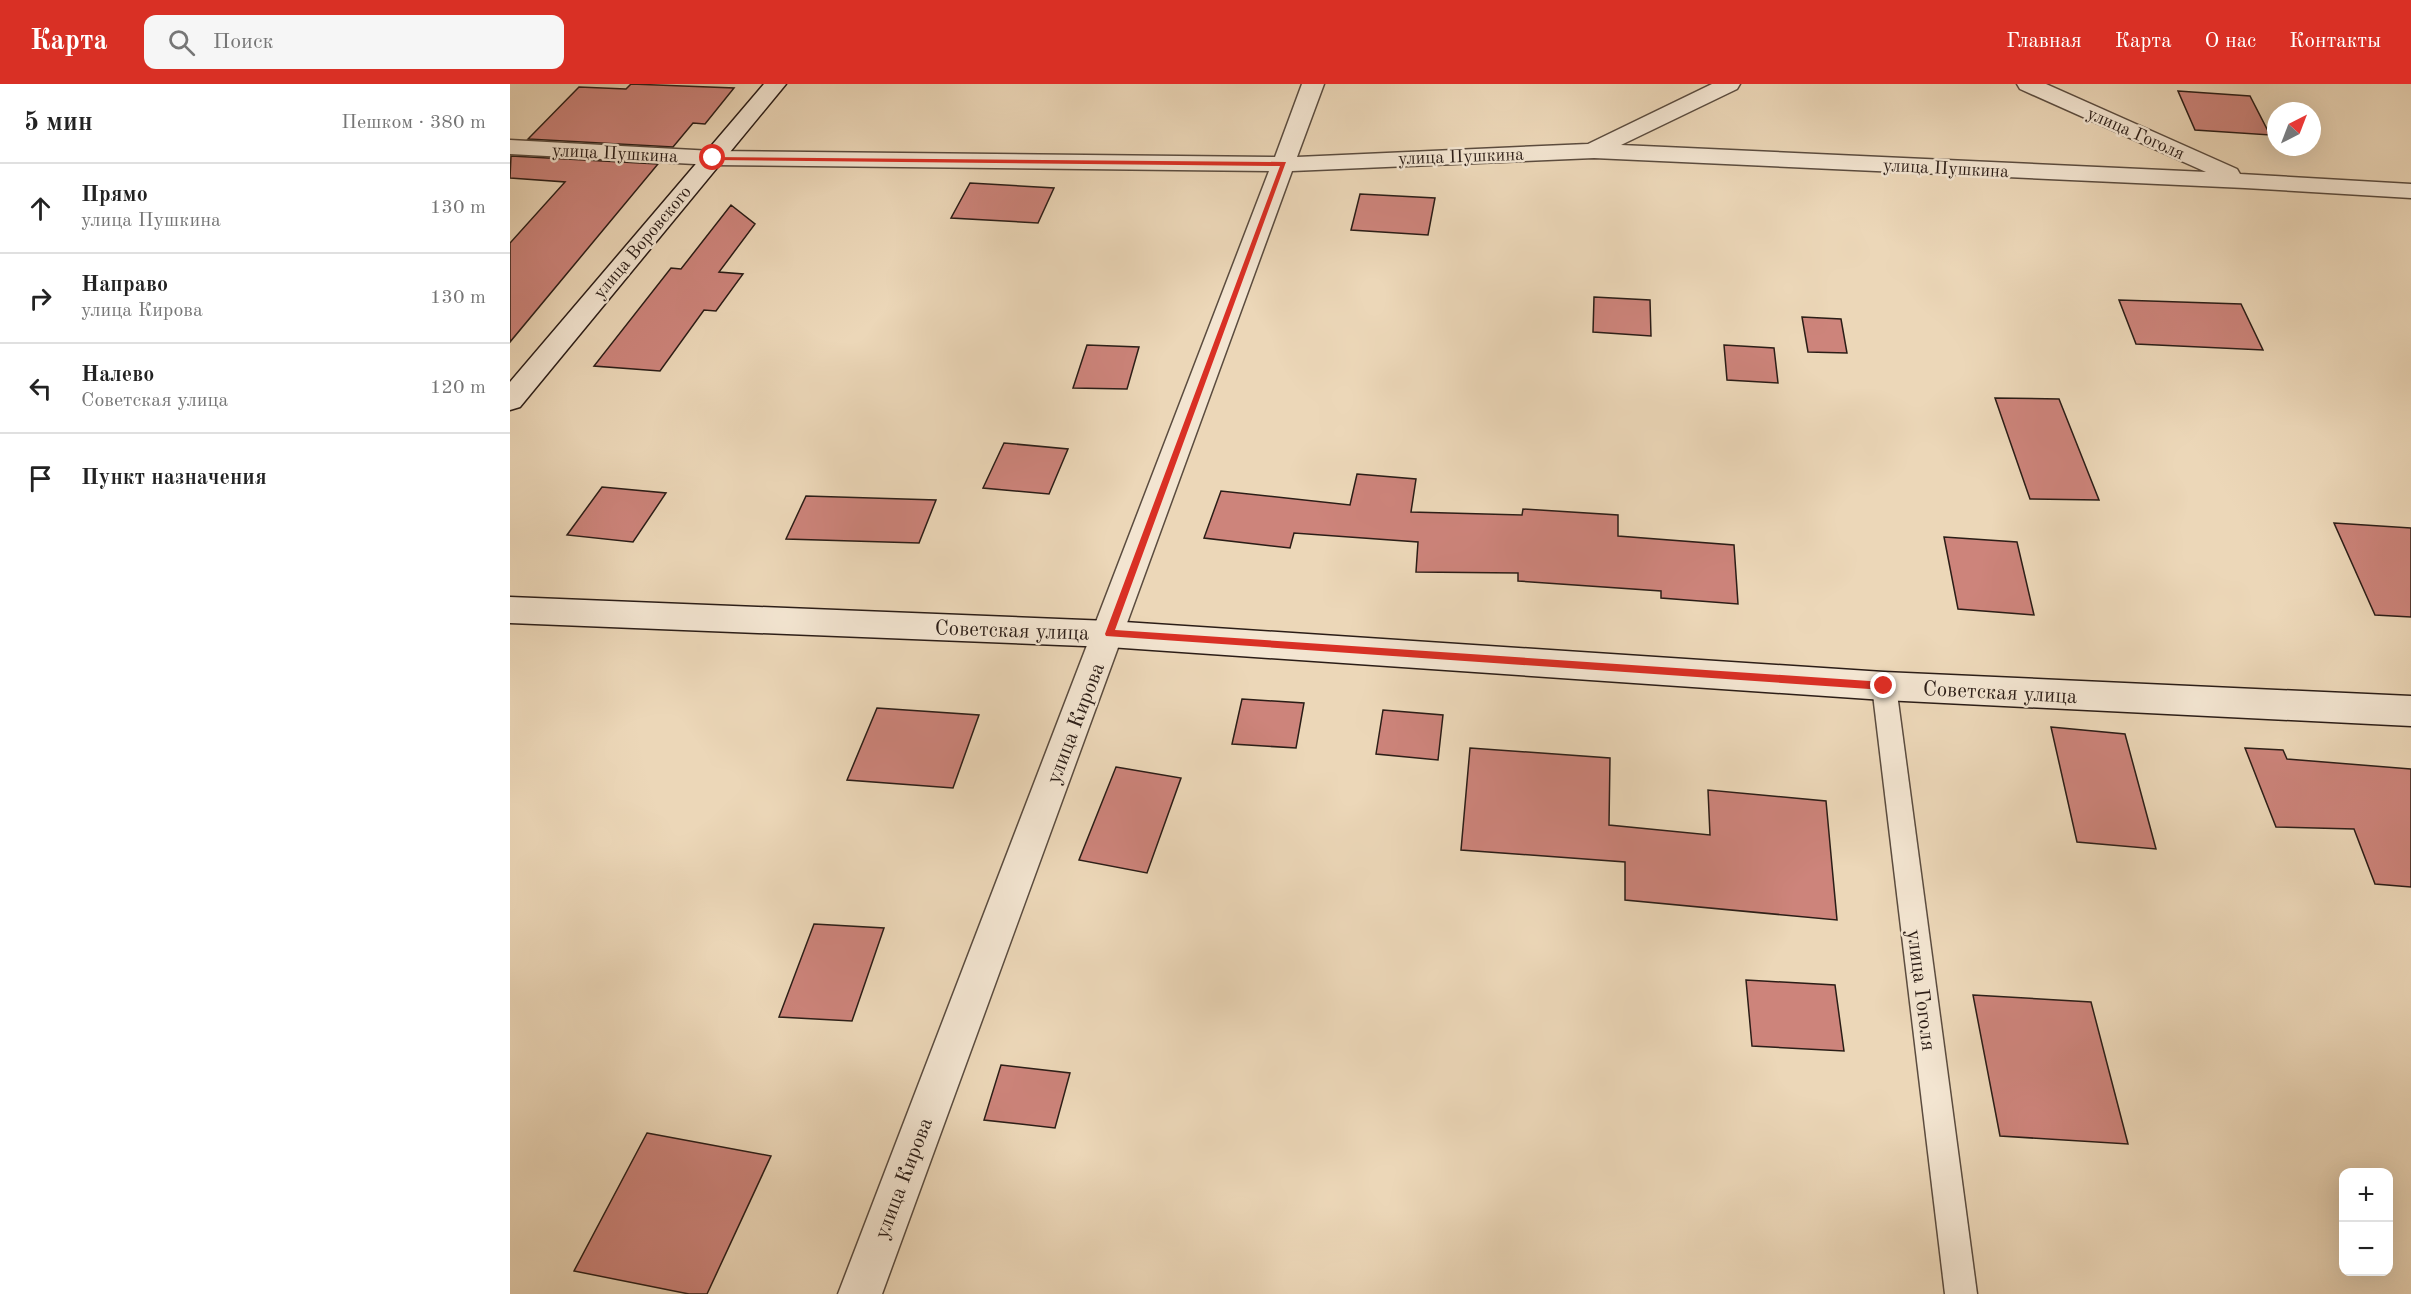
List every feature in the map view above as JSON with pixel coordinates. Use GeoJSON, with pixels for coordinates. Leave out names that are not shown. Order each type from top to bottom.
{"type":"FeatureCollection","features":[{"type":"Feature","properties":{"kind":"street","name":"улица Воровского"},"geometry":{"type":"LineString","coordinates":[[510,400],[775,84]]}},
{"type":"Feature","properties":{"kind":"street","name":"улица Кирова"},"geometry":{"type":"LineString","coordinates":[[860,1294],[1109,634],[1312,84]]}},
{"type":"Feature","properties":{"kind":"street"},"geometry":{"type":"LineString","coordinates":[[1594,151],[1729,84]]}},
{"type":"Feature","properties":{"kind":"street","name":"улица Гоголя"},"geometry":{"type":"LineString","coordinates":[[2028,84],[2245,181]]}},
{"type":"Feature","properties":{"kind":"street","name":"улица Пушкина"},"geometry":{"type":"LineString","coordinates":[[510,147],[713,158],[1284,164],[1594,151],[2245,181],[2411,191]]}},
{"type":"Feature","properties":{"kind":"street","name":"Советская улица"},"geometry":{"type":"LineString","coordinates":[[510,610],[1109,634],[1884,686],[2411,711]]}},
{"type":"Feature","properties":{"kind":"lane","name":"улица Гоголя"},"geometry":{"type":"LineString","coordinates":[[1884,686],[1960,1294]]}},
{"type":"Feature","properties":{"kind":"building"},"geometry":{"type":"Polygon","coordinates":[[[631,84],[734,88],[705,124],[693,123],[673,147],[528,139],[579,87],[626,89],[631,84]]]}},
{"type":"Feature","properties":{"kind":"building"},"geometry":{"type":"Polygon","coordinates":[[[2178,91],[2250,96],[2267,129],[2267,135],[2195,130],[2178,91]]]}},
{"type":"Feature","properties":{"kind":"building"},"geometry":{"type":"Polygon","coordinates":[[[511,156],[658,164],[510,342],[510,243],[565,182],[510,178],[511,156]]]}},
{"type":"Feature","properties":{"kind":"building"},"geometry":{"type":"Polygon","coordinates":[[[970,183],[1054,188],[1038,223],[951,218],[970,183]]]}},
{"type":"Feature","properties":{"kind":"building"},"geometry":{"type":"Polygon","coordinates":[[[1360,194],[1435,198],[1428,235],[1351,230],[1360,194]]]}},
{"type":"Feature","properties":{"kind":"building"},"geometry":{"type":"Polygon","coordinates":[[[731,205],[755,224],[719,272],[743,274],[716,311],[704,310],[660,371],[594,366],[671,268],[681,269],[731,205]]]}},
{"type":"Feature","properties":{"kind":"building"},"geometry":{"type":"Polygon","coordinates":[[[1594,297],[1650,300],[1651,336],[1593,332],[1594,297]]]}},
{"type":"Feature","properties":{"kind":"building"},"geometry":{"type":"Polygon","coordinates":[[[2119,300],[2241,304],[2263,350],[2136,344],[2119,300]]]}},
{"type":"Feature","properties":{"kind":"building"},"geometry":{"type":"Polygon","coordinates":[[[1802,317],[1841,319],[1847,353],[1808,352],[1802,317]]]}},
{"type":"Feature","properties":{"kind":"building"},"geometry":{"type":"Polygon","coordinates":[[[1087,345],[1139,347],[1127,389],[1073,388],[1087,345]]]}},
{"type":"Feature","properties":{"kind":"building"},"geometry":{"type":"Polygon","coordinates":[[[1724,345],[1774,348],[1778,383],[1727,380],[1724,345]]]}},
{"type":"Feature","properties":{"kind":"building"},"geometry":{"type":"Polygon","coordinates":[[[1995,398],[2059,399],[2099,500],[2030,499],[1995,398]]]}},
{"type":"Feature","properties":{"kind":"building"},"geometry":{"type":"Polygon","coordinates":[[[1004,443],[1068,449],[1049,494],[983,488],[1004,443]]]}},
{"type":"Feature","properties":{"kind":"building"},"geometry":{"type":"Polygon","coordinates":[[[1357,474],[1416,479],[1411,512],[1522,515],[1523,509],[1618,515],[1618,536],[1734,545],[1738,604],[1661,598],[1661,591],[1518,581],[1518,573],[1416,572],[1418,542],[1294,533],[1290,548],[1204,538],[1221,491],[1350,505],[1357,474]]]}},
{"type":"Feature","properties":{"kind":"building"},"geometry":{"type":"Polygon","coordinates":[[[602,487],[666,493],[633,542],[567,535],[602,487]]]}},
{"type":"Feature","properties":{"kind":"building"},"geometry":{"type":"Polygon","coordinates":[[[806,496],[936,500],[919,543],[786,539],[806,496]]]}},
{"type":"Feature","properties":{"kind":"building"},"geometry":{"type":"Polygon","coordinates":[[[2334,523],[2411,528],[2411,617],[2375,615],[2334,523]]]}},
{"type":"Feature","properties":{"kind":"building"},"geometry":{"type":"Polygon","coordinates":[[[1944,537],[2017,542],[2034,615],[1958,609],[1944,537]]]}},
{"type":"Feature","properties":{"kind":"building"},"geometry":{"type":"Polygon","coordinates":[[[1242,699],[1304,703],[1296,748],[1232,744],[1242,699]]]}},
{"type":"Feature","properties":{"kind":"building"},"geometry":{"type":"Polygon","coordinates":[[[877,708],[979,715],[953,788],[847,780],[877,708]]]}},
{"type":"Feature","properties":{"kind":"building"},"geometry":{"type":"Polygon","coordinates":[[[1383,710],[1443,715],[1438,760],[1376,754],[1383,710]]]}},
{"type":"Feature","properties":{"kind":"building"},"geometry":{"type":"Polygon","coordinates":[[[2051,727],[2125,734],[2156,849],[2077,842],[2051,727]]]}},
{"type":"Feature","properties":{"kind":"building"},"geometry":{"type":"Polygon","coordinates":[[[1470,748],[1610,758],[1609,825],[1710,835],[1708,790],[1826,801],[1837,920],[1625,900],[1625,862],[1461,850],[1470,748]]]}},
{"type":"Feature","properties":{"kind":"building"},"geometry":{"type":"Polygon","coordinates":[[[2245,748],[2283,750],[2287,759],[2411,769],[2411,887],[2375,884],[2354,829],[2276,827],[2245,748]]]}},
{"type":"Feature","properties":{"kind":"building"},"geometry":{"type":"Polygon","coordinates":[[[1116,767],[1181,778],[1147,873],[1079,860],[1116,767]]]}},
{"type":"Feature","properties":{"kind":"building"},"geometry":{"type":"Polygon","coordinates":[[[814,924],[884,928],[852,1021],[779,1017],[814,924]]]}},
{"type":"Feature","properties":{"kind":"building"},"geometry":{"type":"Polygon","coordinates":[[[1746,980],[1835,985],[1844,1051],[1752,1046],[1746,980]]]}},
{"type":"Feature","properties":{"kind":"building"},"geometry":{"type":"Polygon","coordinates":[[[1973,995],[2091,1002],[2128,1144],[2000,1136],[1973,995]]]}},
{"type":"Feature","properties":{"kind":"building"},"geometry":{"type":"Polygon","coordinates":[[[1001,1065],[1070,1073],[1055,1128],[984,1120],[1001,1065]]]}},
{"type":"Feature","properties":{"kind":"building"},"geometry":{"type":"Polygon","coordinates":[[[647,1133],[771,1156],[707,1294],[689,1294],[574,1271],[647,1133]]]}},
{"type":"Feature","properties":{"kind":"route"},"geometry":{"type":"LineString","coordinates":[[713,158],[1284,164],[1109,634],[1884,686]]}}]}
